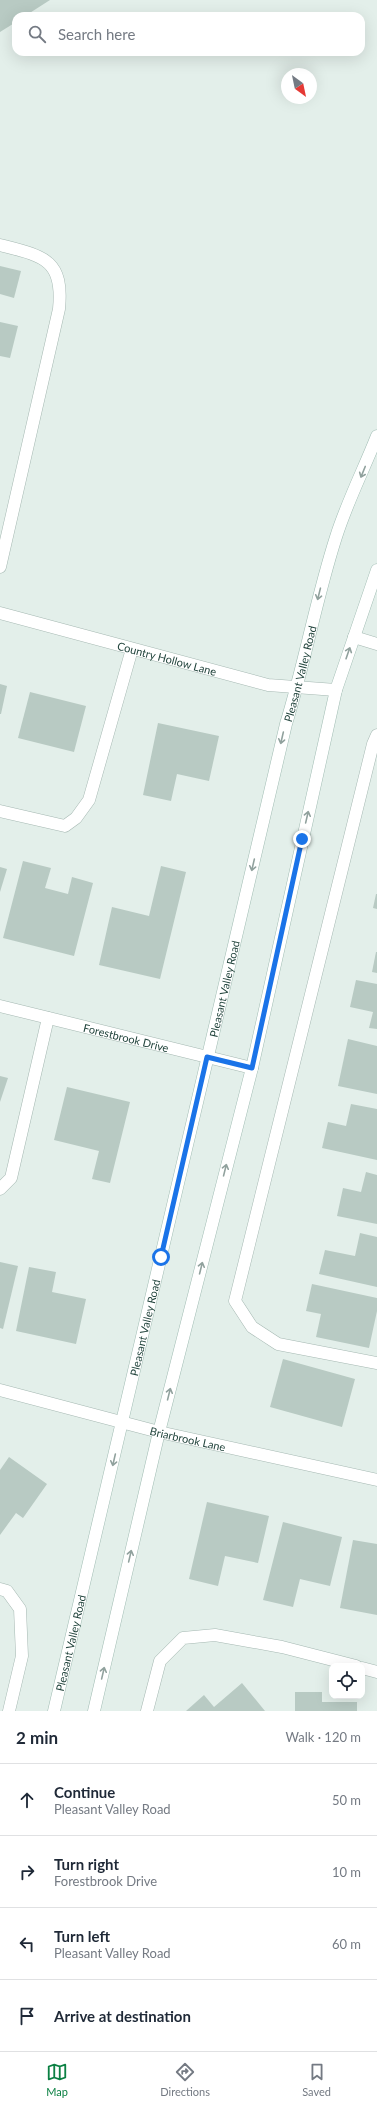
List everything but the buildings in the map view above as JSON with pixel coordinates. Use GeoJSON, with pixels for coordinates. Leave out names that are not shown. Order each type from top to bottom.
{"type":"FeatureCollection","features":[{"type":"Feature","properties":{"kind":"main road"},"geometry":{"type":"LineString","coordinates":[[0,245],[46,260],[56,271],[61,289],[59,309],[0,567]]}},
{"type":"Feature","properties":{"kind":"main road","name":"Pleasant Valley Road"},"geometry":{"type":"LineString","coordinates":[[54,1711],[286,724],[336,535],[377,436]]}},
{"type":"Feature","properties":{"kind":"main road"},"geometry":{"type":"LineString","coordinates":[[94,1711],[160,1432],[252,1068],[336,690],[377,570]]}},
{"type":"Feature","properties":{"kind":"main road","name":"Country Hollow Lane"},"geometry":{"type":"LineString","coordinates":[[0,613],[268,685],[336,690]]}},
{"type":"Feature","properties":{"kind":"main road"},"geometry":{"type":"LineString","coordinates":[[354,637],[377,644]]}},
{"type":"Feature","properties":{"kind":"main road"},"geometry":{"type":"LineString","coordinates":[[0,811],[64,826],[76,818],[89,800],[132,648]]}},
{"type":"Feature","properties":{"kind":"main road"},"geometry":{"type":"LineString","coordinates":[[377,736],[373,744],[235,1301],[252,1327],[278,1344],[377,1363]]}},
{"type":"Feature","properties":{"kind":"main road","name":"Forestbrook Drive"},"geometry":{"type":"LineString","coordinates":[[0,1006],[252,1068]]}},
{"type":"Feature","properties":{"kind":"main road"},"geometry":{"type":"LineString","coordinates":[[0,1189],[11,1178],[48,1018]]}},
{"type":"Feature","properties":{"kind":"main road","name":"Briarbrook Lane"},"geometry":{"type":"LineString","coordinates":[[0,1390],[160,1432],[377,1480]]}},
{"type":"Feature","properties":{"kind":"main road"},"geometry":{"type":"LineString","coordinates":[[0,1589],[7,1591],[20,1609],[22,1656],[9,1711]]}},
{"type":"Feature","properties":{"kind":"main road"},"geometry":{"type":"LineString","coordinates":[[147,1711],[160,1661],[183,1638],[215,1635],[282,1647],[344,1663]]}},
{"type":"Feature","properties":{"kind":"main road"},"geometry":{"type":"LineString","coordinates":[[365,1669],[377,1672]]}},
{"type":"Feature","properties":{"kind":"route"},"geometry":{"type":"LineString","coordinates":[[161,1257],[207,1057],[252,1068],[302,839]]}}]}
